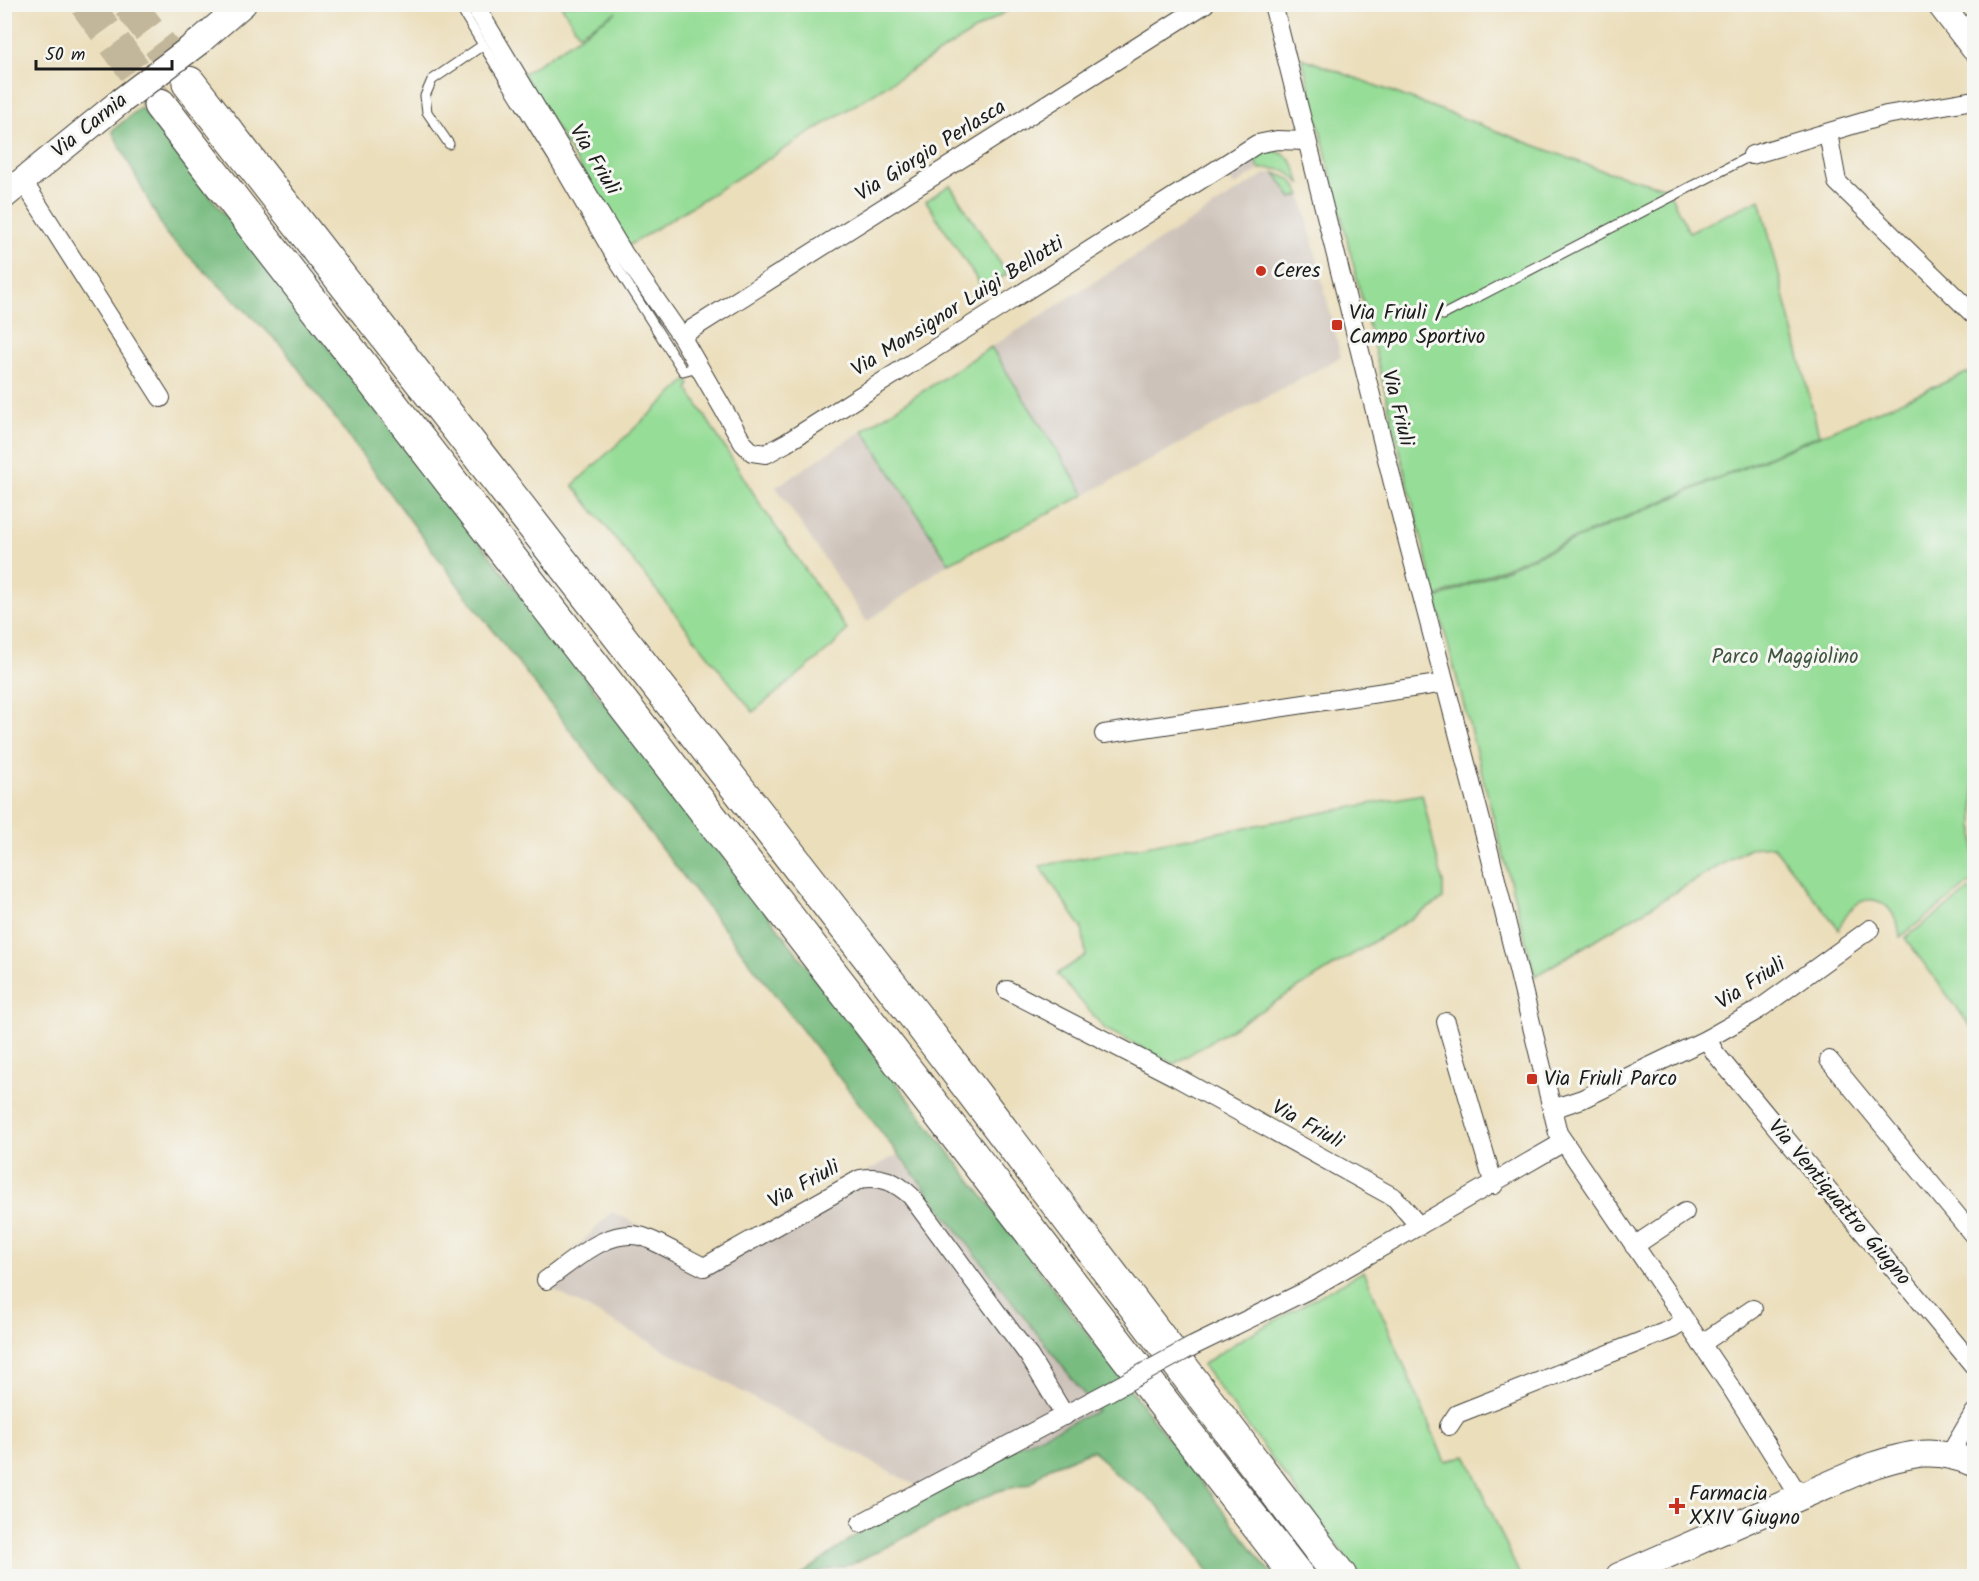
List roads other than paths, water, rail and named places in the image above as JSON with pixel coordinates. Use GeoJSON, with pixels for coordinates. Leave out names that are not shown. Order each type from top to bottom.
{"type":"FeatureCollection","features":[{"type":"Feature","properties":{"kind":"highway"},"geometry":{"type":"LineString","coordinates":[[189,83],[908,1006],[1340,1576]]}},
{"type":"Feature","properties":{"kind":"highway"},"geometry":{"type":"LineString","coordinates":[[160,105],[1297,1576]]}},
{"type":"Feature","properties":{"kind":"street","name":"Via Carnia"},"geometry":{"type":"LineString","coordinates":[[161,398],[14,188],[120,101],[200,41],[243,4]]}},
{"type":"Feature","properties":{"kind":"street","name":"Via Friuli"},"geometry":{"type":"LineString","coordinates":[[474,4],[624,254],[681,336]]}},
{"type":"Feature","properties":{"kind":"street","name":"Via Giorgio Perlasca"},"geometry":{"type":"LineString","coordinates":[[681,336],[1205,4]]}},
{"type":"Feature","properties":{"kind":"street","name":"Via Friuli"},"geometry":{"type":"LineString","coordinates":[[1274,4],[1562,1143],[1685,1320],[1800,1497]]}},
{"type":"Feature","properties":{"kind":"street"},"geometry":{"type":"LineString","coordinates":[[1940,4],[1974,48]]}},
{"type":"Feature","properties":{"kind":"street"},"geometry":{"type":"LineString","coordinates":[[1752,155],[1886,115],[1974,100]]}},
{"type":"Feature","properties":{"kind":"street"},"geometry":{"type":"LineString","coordinates":[[1828,133],[1837,182],[1974,315]]}},
{"type":"Feature","properties":{"kind":"street","name":"Via Monsignor Luigi Bellotti"},"geometry":{"type":"LineString","coordinates":[[681,336],[743,443],[752,452],[766,453],[1257,144],[1277,140],[1307,141]]}},
{"type":"Feature","properties":{"kind":"street"},"geometry":{"type":"LineString","coordinates":[[1104,734],[1445,683]]}},
{"type":"Feature","properties":{"kind":"street","name":"Via Friuli"},"geometry":{"type":"LineString","coordinates":[[1552,1108],[1582,1099],[1707,1039],[1758,1010],[1870,929]]}},
{"type":"Feature","properties":{"kind":"street","name":"Via Friuli"},"geometry":{"type":"LineString","coordinates":[[1007,990],[1176,1077],[1395,1198],[1419,1226]]}},
{"type":"Feature","properties":{"kind":"street"},"geometry":{"type":"LineString","coordinates":[[1446,1022],[1494,1185]]}},
{"type":"Feature","properties":{"kind":"street","name":"Via Ventiquattro Giugno"},"geometry":{"type":"LineString","coordinates":[[1707,1039],[1714,1053],[1974,1366]]}},
{"type":"Feature","properties":{"kind":"street"},"geometry":{"type":"LineString","coordinates":[[1829,1060],[1974,1236]]}},
{"type":"Feature","properties":{"kind":"street"},"geometry":{"type":"LineString","coordinates":[[861,1523],[1191,1347],[1306,1291],[1494,1185],[1562,1143]]}},
{"type":"Feature","properties":{"kind":"street","name":"Via Friuli"},"geometry":{"type":"LineString","coordinates":[[546,1280],[600,1243],[629,1235],[644,1237],[704,1268],[860,1179],[872,1177],[888,1180],[899,1185],[911,1196],[1029,1356],[1065,1416]]}},
{"type":"Feature","properties":{"kind":"street"},"geometry":{"type":"LineString","coordinates":[[1634,1246],[1685,1212]]}},
{"type":"Feature","properties":{"kind":"street"},"geometry":{"type":"LineString","coordinates":[[1701,1344],[1753,1309]]}},
{"type":"Feature","properties":{"kind":"street"},"geometry":{"type":"LineString","coordinates":[[1449,1426],[1457,1414],[1672,1329],[1685,1320]]}},
{"type":"Feature","properties":{"kind":"street"},"geometry":{"type":"LineString","coordinates":[[1950,1454],[1974,1413]]}},
{"type":"Feature","properties":{"kind":"street"},"geometry":{"type":"LineString","coordinates":[[1619,1576],[1871,1466],[1905,1455],[1928,1451],[1950,1454],[1974,1463]]}},
{"type":"Feature","properties":{"kind":"lane"},"geometry":{"type":"LineString","coordinates":[[458,4],[530,119],[613,261],[683,371],[698,367]]}},
{"type":"Feature","properties":{"kind":"lane"},"geometry":{"type":"LineString","coordinates":[[449,144],[428,112],[425,96],[432,80],[481,50],[483,45]]}},
{"type":"Feature","properties":{"kind":"lane"},"geometry":{"type":"LineString","coordinates":[[1443,315],[1752,155]]}},
{"type":"Feature","properties":{"kind":"tunnel"},"geometry":{"type":"LineString","coordinates":[[86,4],[160,105]]}},
{"type":"Feature","properties":{"kind":"tunnel"},"geometry":{"type":"LineString","coordinates":[[129,4],[189,83]]}},
{"type":"Feature","properties":{"kind":"place","name":"Ceres"},"geometry":{"type":"Point","coordinates":[1261,271]}},
{"type":"Feature","properties":{"kind":"place","name":"Via Friuli / Campo Sportivo"},"geometry":{"type":"Point","coordinates":[1337,325]}},
{"type":"Feature","properties":{"kind":"place","name":"Via Friuli Parco"},"geometry":{"type":"Point","coordinates":[1532,1079]}},
{"type":"Feature","properties":{"kind":"place","name":"Farmacia XXIV Giugno"},"geometry":{"type":"Point","coordinates":[1677,1506]}},
{"type":"Feature","properties":{"kind":"park label","name":"Parco Maggiolino"},"geometry":{"type":"Point","coordinates":[1785,657]}}]}
